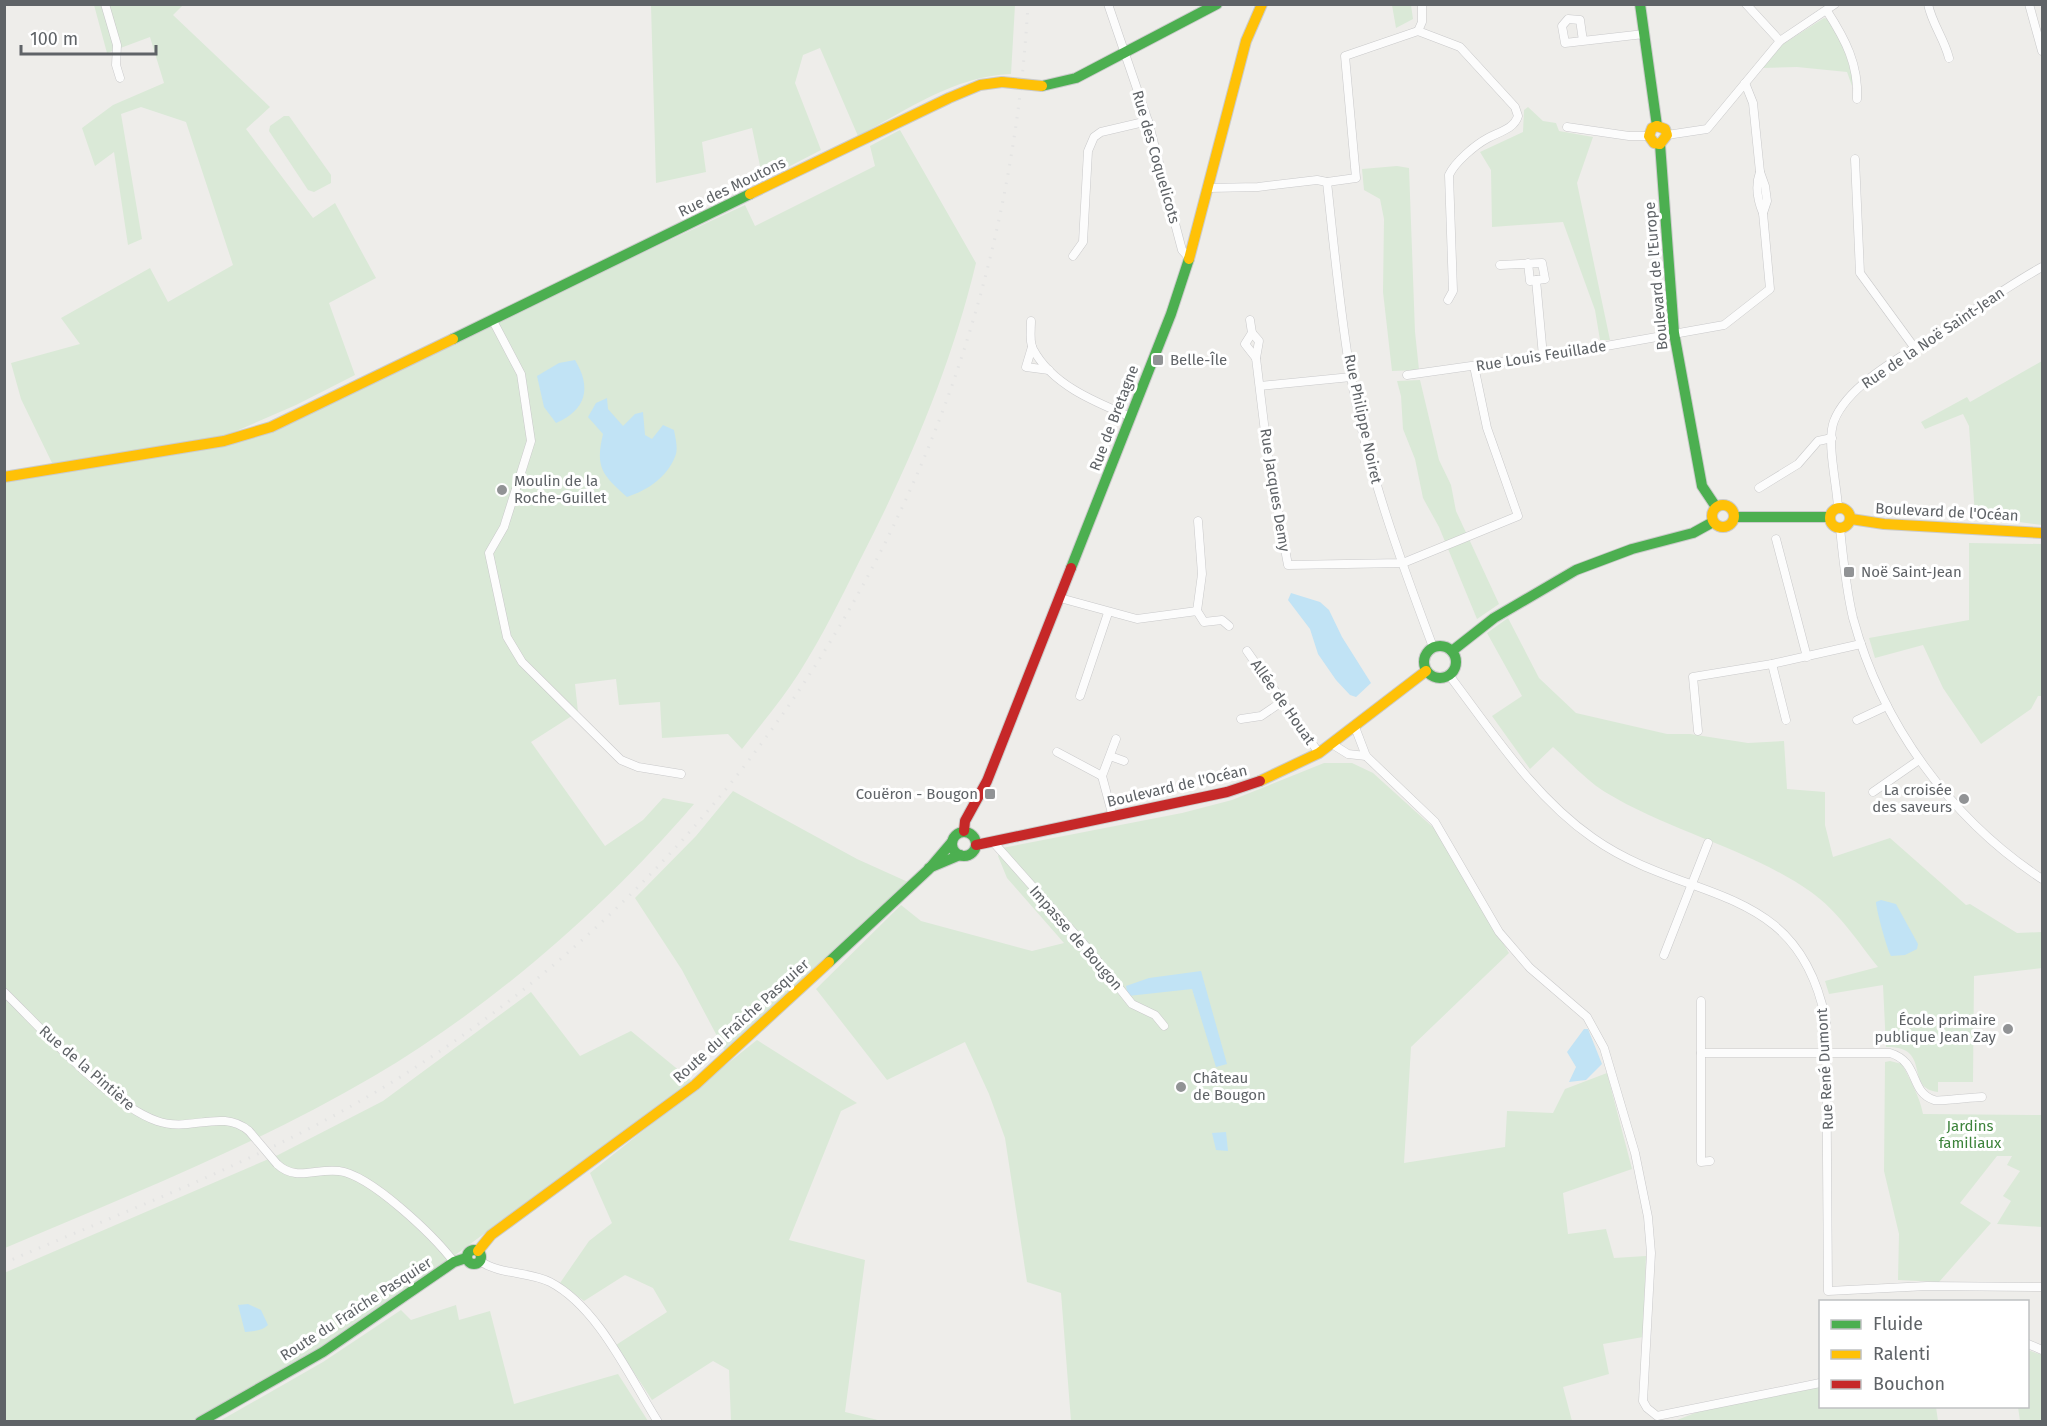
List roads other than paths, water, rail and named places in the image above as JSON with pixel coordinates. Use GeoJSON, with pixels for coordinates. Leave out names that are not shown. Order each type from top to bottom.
{"type":"FeatureCollection","features":[{"type":"Feature","properties":{"kind":"main road","name":"Rue des Moutons"},"geometry":{"type":"LineString","coordinates":[[4,477],[224,441],[271,428],[478,325],[980,85],[1002,82],[1042,86],[1076,78],[1217,4]]}},
{"type":"Feature","properties":{"kind":"main road","name":"Rue de Bretagne"},"geometry":{"type":"LineString","coordinates":[[964,831],[965,821],[987,781],[1060,598],[1190,260],[1246,41],[1262,4]]}},
{"type":"Feature","properties":{"kind":"main road"},"geometry":{"type":"LineString","coordinates":[[1640,4],[1658,126]]}},
{"type":"Feature","properties":{"kind":"main road"},"geometry":{"type":"LineString","coordinates":[[1658,126],[1665,129],[1663,139],[1654,143],[1649,136],[1652,128],[1658,126]]}},
{"type":"Feature","properties":{"kind":"main road","name":"Boulevard de l'Europe"},"geometry":{"type":"LineString","coordinates":[[1663,139],[1674,333],[1696,443],[1702,486],[1716,507]]}},
{"type":"Feature","properties":{"kind":"main road"},"geometry":{"type":"LineString","coordinates":[[1726,506],[1732,510],[1734,517],[1732,524],[1719,527],[1713,522],[1712,513],[1716,507],[1726,506]]}},
{"type":"Feature","properties":{"kind":"main road"},"geometry":{"type":"LineString","coordinates":[[1734,517],[1830,517],[1838,508],[1848,511],[1851,519],[1848,525],[1840,528],[1832,524],[1830,517]]}},
{"type":"Feature","properties":{"kind":"main road","name":"Boulevard de l'Océan"},"geometry":{"type":"LineString","coordinates":[[1851,519],[1884,524],[2043,533]]}},
{"type":"Feature","properties":{"kind":"main road"},"geometry":{"type":"LineString","coordinates":[[1452,651],[1494,618],[1576,570],[1632,549],[1702,530],[1713,522]]}},
{"type":"Feature","properties":{"kind":"main road"},"geometry":{"type":"LineString","coordinates":[[1443,646],[1452,651],[1456,664],[1449,675],[1434,677],[1426,671],[1424,657],[1433,647],[1443,646]]}},
{"type":"Feature","properties":{"kind":"main road","name":"Boulevard de l'Océan"},"geometry":{"type":"LineString","coordinates":[[976,845],[1113,817],[1256,783],[1319,753],[1355,728],[1426,671]]}},
{"type":"Feature","properties":{"kind":"main road"},"geometry":{"type":"LineString","coordinates":[[964,831],[974,837],[976,845],[969,855],[960,855],[954,850],[952,842],[956,834],[964,831]]}},
{"type":"Feature","properties":{"kind":"main road","name":"Route du Fraîche Pasquier"},"geometry":{"type":"LineString","coordinates":[[200,1422],[322,1352],[454,1262],[466,1258],[468,1252],[479,1256],[490,1235],[717,1067],[929,868],[952,842]]}},
{"type":"Feature","properties":{"kind":"main road","name":"Route du Fraîche Pasquier"},"geometry":{"type":"LineString","coordinates":[[929,868],[960,855]]}},
{"type":"Feature","properties":{"kind":"street"},"geometry":{"type":"LineString","coordinates":[[105,4],[117,45],[116,64],[120,78]]}},
{"type":"Feature","properties":{"kind":"street","name":"Rue des Coquelicots"},"geometry":{"type":"LineString","coordinates":[[1108,4],[1148,122],[1182,250],[1190,260]]}},
{"type":"Feature","properties":{"kind":"street"},"geometry":{"type":"LineString","coordinates":[[1418,31],[1422,22],[1422,4]]}},
{"type":"Feature","properties":{"kind":"street"},"geometry":{"type":"LineString","coordinates":[[1746,4],[1780,41]]}},
{"type":"Feature","properties":{"kind":"street"},"geometry":{"type":"LineString","coordinates":[[1663,139],[1707,129],[1780,41],[1835,4]]}},
{"type":"Feature","properties":{"kind":"street"},"geometry":{"type":"LineString","coordinates":[[1928,4],[1930,18],[1945,41],[1949,58]]}},
{"type":"Feature","properties":{"kind":"street"},"geometry":{"type":"LineString","coordinates":[[2029,4],[2039,26],[2043,51]]}},
{"type":"Feature","properties":{"kind":"street"},"geometry":{"type":"LineString","coordinates":[[1827,10],[1845,38],[1858,77],[1857,99]]}},
{"type":"Feature","properties":{"kind":"street"},"geometry":{"type":"LineString","coordinates":[[1209,188],[1258,187],[1356,178],[1345,56],[1418,31],[1460,47],[1518,111],[1514,124],[1482,141],[1452,169],[1449,175],[1453,291],[1448,300]]}},
{"type":"Feature","properties":{"kind":"street"},"geometry":{"type":"LineString","coordinates":[[1583,41],[1644,34]]}},
{"type":"Feature","properties":{"kind":"street","name":"Rue Louis Feuillade"},"geometry":{"type":"LineString","coordinates":[[1407,375],[1543,356],[1724,325],[1768,293],[1770,289],[1763,213],[1767,201],[1760,172],[1753,103],[1745,83]]}},
{"type":"Feature","properties":{"kind":"street"},"geometry":{"type":"LineString","coordinates":[[1073,256],[1083,242],[1088,151],[1094,137],[1101,132],[1148,122]]}},
{"type":"Feature","properties":{"kind":"street"},"geometry":{"type":"LineString","coordinates":[[1566,127],[1594,133],[1649,136]]}},
{"type":"Feature","properties":{"kind":"street"},"geometry":{"type":"LineString","coordinates":[[1855,159],[1860,273],[1914,347]]}},
{"type":"Feature","properties":{"kind":"street","name":"Rue Philippe Noiret"},"geometry":{"type":"LineString","coordinates":[[1327,182],[1351,377],[1381,499],[1433,647]]}},
{"type":"Feature","properties":{"kind":"street"},"geometry":{"type":"LineString","coordinates":[[1500,265],[1528,263],[1542,263],[1545,279],[1530,281],[1528,263]]}},
{"type":"Feature","properties":{"kind":"street","name":"Rue de la Noë Saint-Jean"},"geometry":{"type":"LineString","coordinates":[[1832,438],[1835,419],[1847,401],[1868,381],[1974,307],[2043,267]]}},
{"type":"Feature","properties":{"kind":"street"},"geometry":{"type":"LineString","coordinates":[[1536,280],[1543,356]]}},
{"type":"Feature","properties":{"kind":"street"},"geometry":{"type":"LineString","coordinates":[[492,319],[521,374],[531,441],[504,527],[489,553],[507,637],[522,662],[621,760],[638,767],[681,774]]}},
{"type":"Feature","properties":{"kind":"street","name":"Rue Jacques Demy"},"geometry":{"type":"LineString","coordinates":[[1250,320],[1251,333],[1245,344],[1256,358]]}},
{"type":"Feature","properties":{"kind":"street"},"geometry":{"type":"LineString","coordinates":[[1031,321],[1032,347],[1026,367],[1049,370]]}},
{"type":"Feature","properties":{"kind":"street","name":"Rue Jacques Demy"},"geometry":{"type":"LineString","coordinates":[[1251,333],[1259,341],[1256,358],[1269,465],[1288,565],[1403,562],[1518,516],[1487,428],[1474,366]]}},
{"type":"Feature","properties":{"kind":"street"},"geometry":{"type":"LineString","coordinates":[[1032,347],[1049,370],[1070,388],[1131,417]]}},
{"type":"Feature","properties":{"kind":"street"},"geometry":{"type":"LineString","coordinates":[[1260,386],[1351,377]]}},
{"type":"Feature","properties":{"kind":"street"},"geometry":{"type":"LineString","coordinates":[[1759,488],[1798,464],[1818,441],[1832,438],[1838,508]]}},
{"type":"Feature","properties":{"kind":"street"},"geometry":{"type":"LineString","coordinates":[[1198,521],[1202,574],[1197,611],[1204,622],[1222,620],[1229,626]]}},
{"type":"Feature","properties":{"kind":"street"},"geometry":{"type":"LineString","coordinates":[[1840,528],[1846,588],[1861,644],[1887,706],[1919,760],[1974,825],[2004,852],[2043,879]]}},
{"type":"Feature","properties":{"kind":"street"},"geometry":{"type":"LineString","coordinates":[[1776,539],[1807,657]]}},
{"type":"Feature","properties":{"kind":"street"},"geometry":{"type":"LineString","coordinates":[[1060,598],[1108,613],[1146,619],[1181,611],[1197,611]]}},
{"type":"Feature","properties":{"kind":"street"},"geometry":{"type":"LineString","coordinates":[[1080,696],[1108,613]]}},
{"type":"Feature","properties":{"kind":"street"},"geometry":{"type":"LineString","coordinates":[[1698,731],[1693,677],[1703,671],[1772,664],[1861,644]]}},
{"type":"Feature","properties":{"kind":"street","name":"Allée de Houat"},"geometry":{"type":"LineString","coordinates":[[1247,651],[1319,753]]}},
{"type":"Feature","properties":{"kind":"street"},"geometry":{"type":"LineString","coordinates":[[1772,664],[1786,720]]}},
{"type":"Feature","properties":{"kind":"street","name":"Rue René Dumont"},"geometry":{"type":"LineString","coordinates":[[1449,675],[1519,767],[1553,805],[1593,838],[1629,860],[1743,903],[1762,914],[1807,963],[1822,999],[1828,1053],[1828,1291],[1927,1286],[2043,1287]]}},
{"type":"Feature","properties":{"kind":"street"},"geometry":{"type":"LineString","coordinates":[[1241,719],[1260,716],[1283,701]]}},
{"type":"Feature","properties":{"kind":"street"},"geometry":{"type":"LineString","coordinates":[[1857,720],[1887,706]]}},
{"type":"Feature","properties":{"kind":"street"},"geometry":{"type":"LineString","coordinates":[[1355,728],[1366,756],[1435,822],[1499,932],[1530,968],[1587,1017],[1604,1048],[1646,1197],[1651,1253],[1643,1401],[1647,1408],[1657,1419],[1819,1383]]}},
{"type":"Feature","properties":{"kind":"street"},"geometry":{"type":"LineString","coordinates":[[1113,817],[1102,776],[1116,739]]}},
{"type":"Feature","properties":{"kind":"street"},"geometry":{"type":"LineString","coordinates":[[1332,744],[1348,754],[1366,756]]}},
{"type":"Feature","properties":{"kind":"street"},"geometry":{"type":"LineString","coordinates":[[1057,752],[1102,776]]}},
{"type":"Feature","properties":{"kind":"street"},"geometry":{"type":"LineString","coordinates":[[1110,756],[1124,761]]}},
{"type":"Feature","properties":{"kind":"street"},"geometry":{"type":"LineString","coordinates":[[1873,792],[1919,760]]}},
{"type":"Feature","properties":{"kind":"street","name":"Impasse de Bougon"},"geometry":{"type":"LineString","coordinates":[[994,843],[1089,950],[1132,1004],[1155,1016],[1164,1026]]}},
{"type":"Feature","properties":{"kind":"street"},"geometry":{"type":"LineString","coordinates":[[1664,955],[1708,843]]}},
{"type":"Feature","properties":{"kind":"street","name":"Rue de la Pintière"},"geometry":{"type":"LineString","coordinates":[[4,992],[105,1089],[133,1110],[159,1122],[192,1126],[231,1120],[249,1131],[277,1164],[293,1175],[339,1171],[359,1178],[378,1190],[439,1242],[454,1262]]}},
{"type":"Feature","properties":{"kind":"street"},"geometry":{"type":"LineString","coordinates":[[1701,1001],[1701,1162],[1710,1161]]}},
{"type":"Feature","properties":{"kind":"street"},"geometry":{"type":"LineString","coordinates":[[1701,1053],[1890,1053],[1905,1059],[1912,1068],[1919,1088],[1924,1095],[1934,1100],[1982,1096]]}},
{"type":"Feature","properties":{"kind":"street"},"geometry":{"type":"LineString","coordinates":[[479,1256],[540,1278],[576,1299],[596,1323],[658,1422]]}},
{"type":"Feature","properties":{"kind":"street"},"geometry":{"type":"LineString","coordinates":[[2029,1344],[2043,1350]]}},
{"type":"Feature","properties":{"kind":"water"},"geometry":{"type":"Polygon","coordinates":[[[575,360],[583,380],[583,397],[574,412],[556,423],[544,407],[537,376],[559,363],[575,360]]]}},
{"type":"Feature","properties":{"kind":"water"},"geometry":{"type":"Polygon","coordinates":[[[607,398],[608,409],[623,426],[635,414],[643,412],[645,435],[652,439],[663,425],[674,430],[677,451],[668,469],[656,482],[627,497],[612,483],[603,470],[600,455],[603,434],[588,417],[596,403],[607,398]]]}},
{"type":"Feature","properties":{"kind":"water"},"geometry":{"type":"Polygon","coordinates":[[[1291,593],[1320,602],[1329,610],[1342,637],[1371,683],[1356,697],[1350,695],[1336,680],[1318,654],[1310,629],[1288,600],[1291,593]]]}},
{"type":"Feature","properties":{"kind":"water"},"geometry":{"type":"Polygon","coordinates":[[[1881,900],[1896,904],[1918,944],[1917,949],[1905,955],[1891,956],[1876,906],[1876,902],[1881,900]]]}},
{"type":"Feature","properties":{"kind":"water"},"geometry":{"type":"Polygon","coordinates":[[[1201,971],[1227,1064],[1216,1067],[1192,989],[1128,996],[1126,986],[1149,978],[1201,971]]]}},
{"type":"Feature","properties":{"kind":"water"},"geometry":{"type":"Polygon","coordinates":[[[1584,1029],[1588,1029],[1602,1064],[1586,1080],[1569,1082],[1576,1067],[1567,1052],[1584,1029]]]}},
{"type":"Feature","properties":{"kind":"water"},"geometry":{"type":"Polygon","coordinates":[[[1226,1132],[1228,1151],[1216,1150],[1212,1133],[1226,1132]]]}},
{"type":"Feature","properties":{"kind":"water"},"geometry":{"type":"Polygon","coordinates":[[[248,1304],[261,1310],[268,1325],[266,1327],[245,1332],[238,1305],[248,1304]]]}},
{"type":"Feature","properties":{"kind":"railway"},"geometry":{"type":"LineString","coordinates":[[4,1263],[158,1199],[259,1153],[309,1129],[405,1074],[537,979],[655,869],[758,748],[846,615],[918,472],[973,322],[1010,166],[1028,4]]}},
{"type":"Feature","properties":{"kind":"place","name":"Belle-Île"},"geometry":{"type":"Point","coordinates":[1158,360]}},
{"type":"Feature","properties":{"kind":"place","name":"Moulin de la Roche-Guillet"},"geometry":{"type":"Point","coordinates":[502,490]}},
{"type":"Feature","properties":{"kind":"place","name":"Noë Saint-Jean"},"geometry":{"type":"Point","coordinates":[1849,572]}},
{"type":"Feature","properties":{"kind":"place","name":"Couëron - Bougon"},"geometry":{"type":"Point","coordinates":[990,794]}},
{"type":"Feature","properties":{"kind":"place","name":"La croisée des saveurs"},"geometry":{"type":"Point","coordinates":[1964,799]}},
{"type":"Feature","properties":{"kind":"place","name":"École primaire publique Jean Zay"},"geometry":{"type":"Point","coordinates":[2008,1029]}},
{"type":"Feature","properties":{"kind":"place","name":"Château de Bougon"},"geometry":{"type":"Point","coordinates":[1181,1087]}},
{"type":"Feature","properties":{"kind":"park label","name":"Jardins familiaux"},"geometry":{"type":"Point","coordinates":[1970,1134]}}]}
